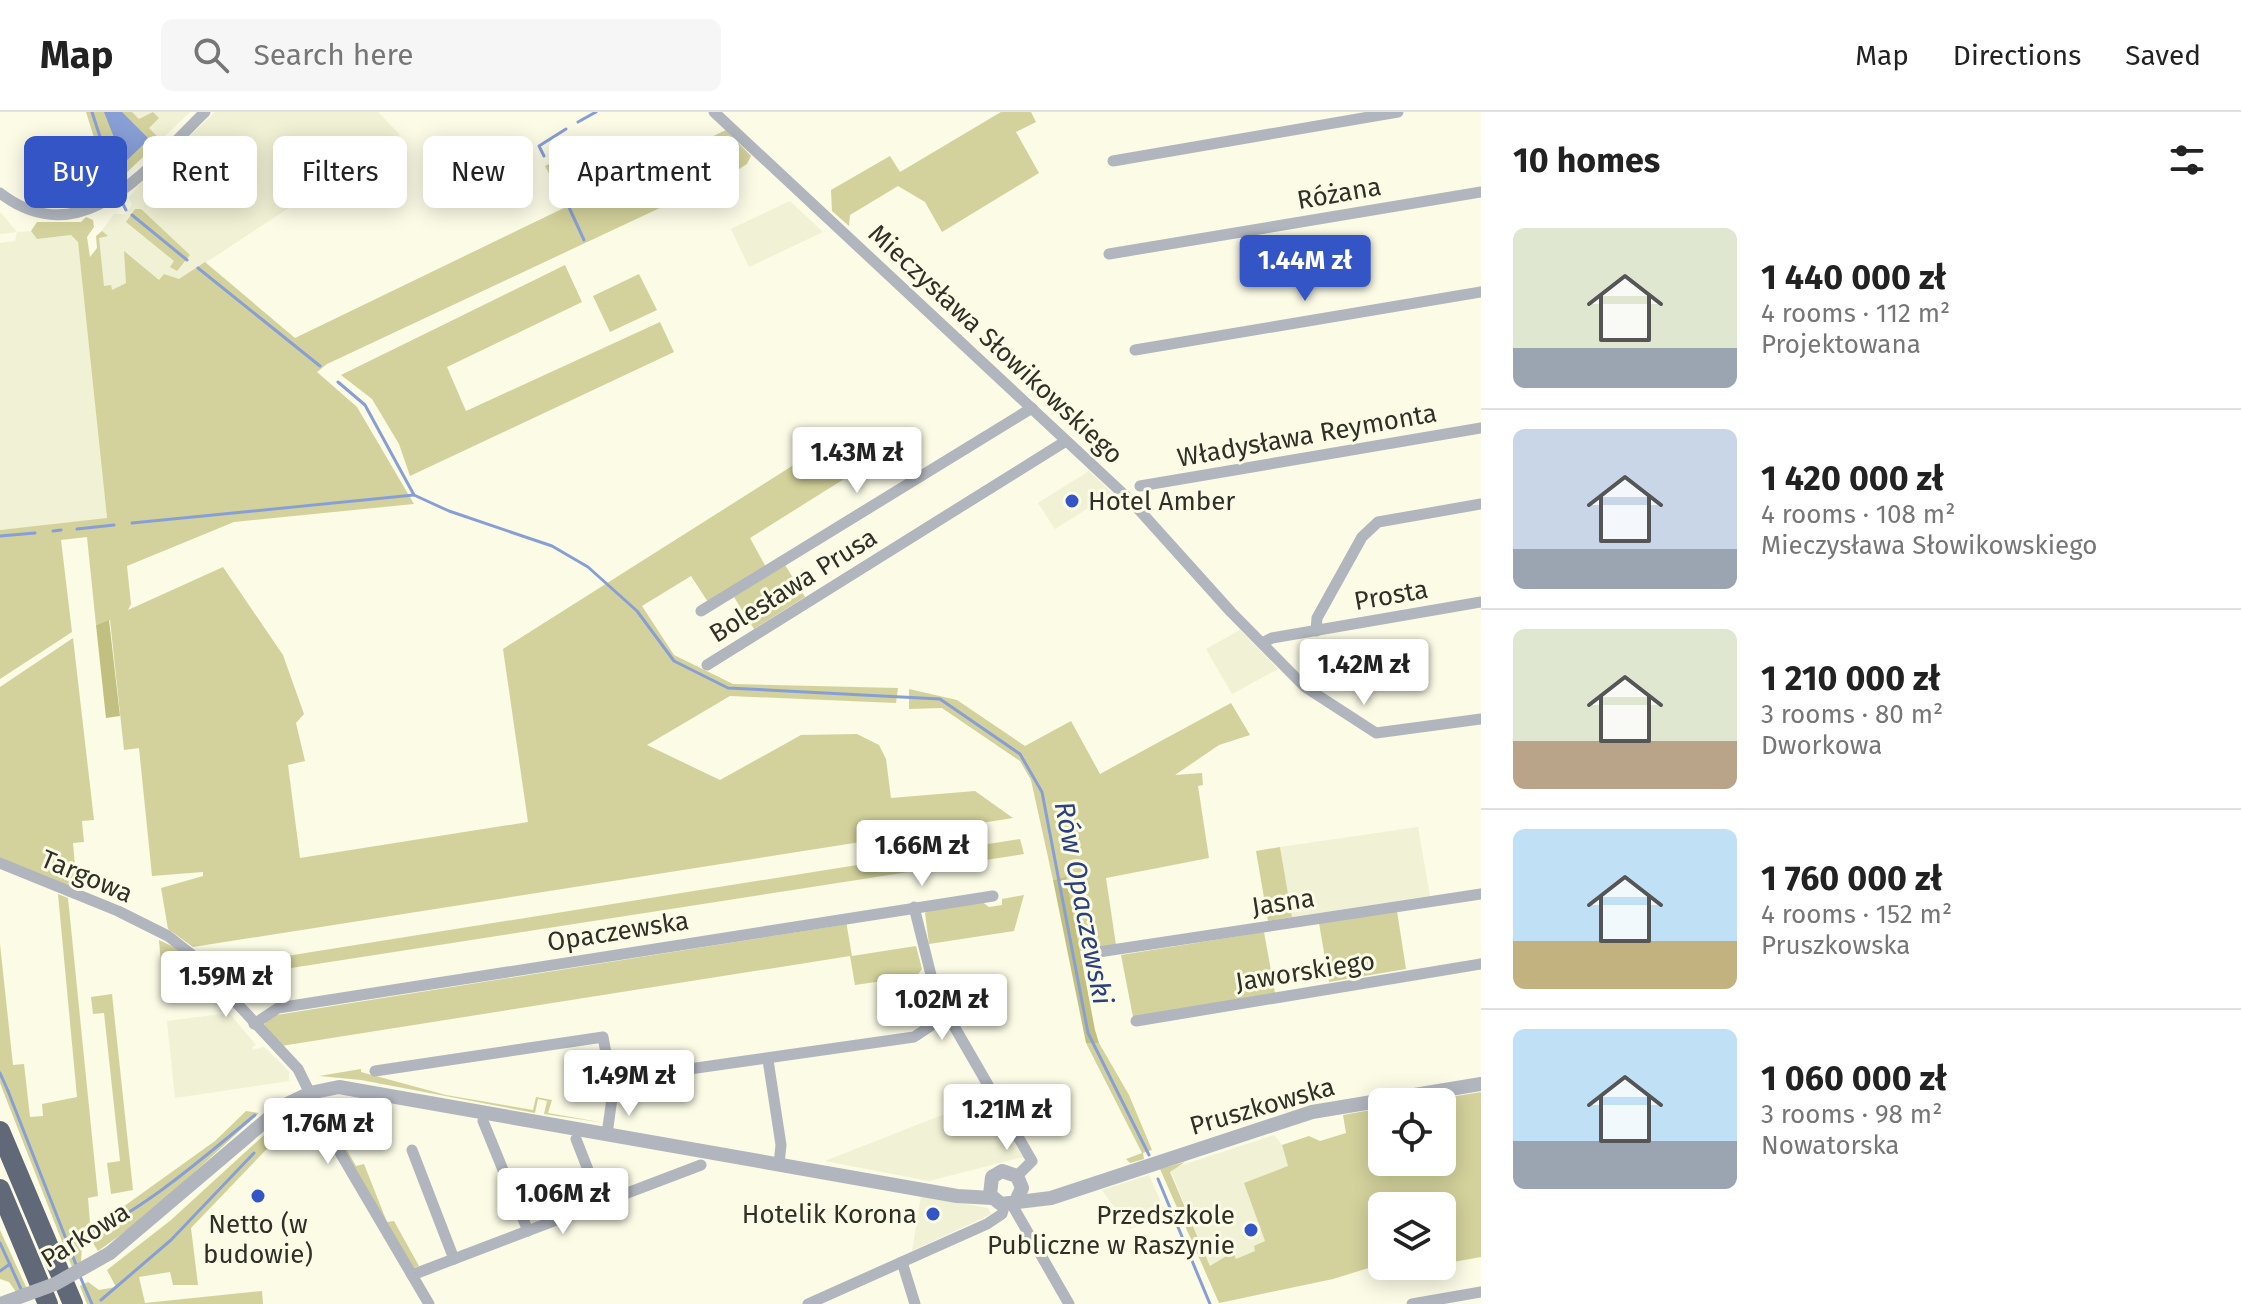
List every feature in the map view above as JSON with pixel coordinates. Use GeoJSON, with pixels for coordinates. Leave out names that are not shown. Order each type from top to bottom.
{"type":"FeatureCollection","features":[{"type":"Feature","properties":{"kind":"highway"},"geometry":{"type":"LineString","coordinates":[[0,1131],[73,1304]]}},
{"type":"Feature","properties":{"kind":"highway"},"geometry":{"type":"LineString","coordinates":[[0,1189],[48,1304]]}},
{"type":"Feature","properties":{"kind":"street"},"geometry":{"type":"LineString","coordinates":[[0,193],[16,204],[43,213],[63,215],[99,206],[124,190],[205,112]]}},
{"type":"Feature","properties":{"kind":"street","name":"Mieczysława Słowikowskiego"},"geometry":{"type":"LineString","coordinates":[[714,112],[1132,502],[1305,687],[1373,732],[1389,734],[1481,719]]}},
{"type":"Feature","properties":{"kind":"street"},"geometry":{"type":"LineString","coordinates":[[1113,161],[1398,112]]}},
{"type":"Feature","properties":{"kind":"street","name":"Różana"},"geometry":{"type":"LineString","coordinates":[[1109,254],[1481,192]]}},
{"type":"Feature","properties":{"kind":"street"},"geometry":{"type":"LineString","coordinates":[[1135,350],[1481,292]]}},
{"type":"Feature","properties":{"kind":"street"},"geometry":{"type":"LineString","coordinates":[[701,611],[1032,408]]}},
{"type":"Feature","properties":{"kind":"street","name":"Władysława Reymonta"},"geometry":{"type":"LineString","coordinates":[[1140,486],[1481,428]]}},
{"type":"Feature","properties":{"kind":"street","name":"Bolesława Prusa"},"geometry":{"type":"LineString","coordinates":[[707,665],[1066,441]]}},
{"type":"Feature","properties":{"kind":"street"},"geometry":{"type":"LineString","coordinates":[[1316,631],[1317,618],[1370,528],[1378,522],[1481,504]]}},
{"type":"Feature","properties":{"kind":"street","name":"Prosta"},"geometry":{"type":"LineString","coordinates":[[1262,643],[1481,602]]}},
{"type":"Feature","properties":{"kind":"street","name":"Targowa"},"geometry":{"type":"LineString","coordinates":[[0,863],[91,899],[157,930],[191,954],[254,1024]]}},
{"type":"Feature","properties":{"kind":"street","name":"Jasna"},"geometry":{"type":"LineString","coordinates":[[1092,953],[1481,894]]}},
{"type":"Feature","properties":{"kind":"street","name":"Opaczewska"},"geometry":{"type":"LineString","coordinates":[[254,1024],[278,1008],[993,896]]}},
{"type":"Feature","properties":{"kind":"street"},"geometry":{"type":"LineString","coordinates":[[808,1304],[992,1221],[1002,1214],[1006,1201],[1031,1160],[933,988],[914,907]]}},
{"type":"Feature","properties":{"kind":"street","name":"Jaworskiego"},"geometry":{"type":"LineString","coordinates":[[1136,1021],[1481,964]]}},
{"type":"Feature","properties":{"kind":"street"},"geometry":{"type":"LineString","coordinates":[[612,1080],[914,1037],[947,1015]]}},
{"type":"Feature","properties":{"kind":"street"},"geometry":{"type":"LineString","coordinates":[[254,1024],[298,1069],[335,1144],[429,1304]]}},
{"type":"Feature","properties":{"kind":"street"},"geometry":{"type":"LineString","coordinates":[[375,1071],[600,1036],[606,1041],[612,1080],[613,1098],[607,1134]]}},
{"type":"Feature","properties":{"kind":"street"},"geometry":{"type":"LineString","coordinates":[[768,1060],[781,1145],[779,1164]]}},
{"type":"Feature","properties":{"kind":"street","name":"Pruszkowska"},"geometry":{"type":"LineString","coordinates":[[310,1093],[355,1088],[957,1196],[1006,1201],[1051,1198],[1312,1112],[1481,1084]]}},
{"type":"Feature","properties":{"kind":"street","name":"Parkowa"},"geometry":{"type":"LineString","coordinates":[[2,1303],[55,1284],[110,1253],[271,1116],[310,1093]]}},
{"type":"Feature","properties":{"kind":"street"},"geometry":{"type":"LineString","coordinates":[[483,1121],[528,1231]]}},
{"type":"Feature","properties":{"kind":"street"},"geometry":{"type":"LineString","coordinates":[[576,1139],[601,1203]]}},
{"type":"Feature","properties":{"kind":"street"},"geometry":{"type":"LineString","coordinates":[[412,1150],[454,1259]]}},
{"type":"Feature","properties":{"kind":"street"},"geometry":{"type":"LineString","coordinates":[[412,1275],[701,1165]]}},
{"type":"Feature","properties":{"kind":"street","name":"Pruszkowska"},"geometry":{"type":"LineString","coordinates":[[952,1193],[990,1181],[1002,1171],[1019,1179]]}},
{"type":"Feature","properties":{"kind":"street"},"geometry":{"type":"LineString","coordinates":[[1019,1179],[1062,1193]]}},
{"type":"Feature","properties":{"kind":"street"},"geometry":{"type":"LineString","coordinates":[[990,1181],[1006,1201],[1069,1304]]}},
{"type":"Feature","properties":{"kind":"street"},"geometry":{"type":"LineString","coordinates":[[902,1262],[915,1304]]}},
{"type":"Feature","properties":{"kind":"street"},"geometry":{"type":"LineString","coordinates":[[1412,1304],[1481,1292]]}},
{"type":"Feature","properties":{"kind":"shaded area"},"geometry":{"type":"Polygon","coordinates":[[[86,112],[132,112],[139,119],[153,112],[159,118],[149,128],[157,136],[143,136],[143,157],[127,172],[127,136],[94,136],[86,112]]]}},
{"type":"Feature","properties":{"kind":"shaded area"},"geometry":{"type":"Polygon","coordinates":[[[97,112],[190,112],[165,136],[143,136],[143,157],[127,172],[127,136],[104,136],[97,112]]]}},
{"type":"Feature","properties":{"kind":"shaded area"},"geometry":{"type":"Polygon","coordinates":[[[215,112],[378,112],[400,135],[273,136],[273,208],[289,208],[106,328],[98,236],[114,214],[125,214],[132,205],[129,198],[143,181],[143,208],[257,208],[257,136],[190,136],[215,112]]]}},
{"type":"Feature","properties":{"kind":"shaded area"},"geometry":{"type":"Polygon","coordinates":[[[1001,112],[1031,112],[1036,122],[1016,132],[1039,173],[942,232],[925,202],[898,186],[850,215],[849,226],[832,211],[831,190],[890,156],[900,172],[1001,112]]]}},
{"type":"Feature","properties":{"kind":"shaded area"},"geometry":{"type":"Polygon","coordinates":[[[726,130],[732,136],[713,136],[726,130]]]}},
{"type":"Feature","properties":{"kind":"shaded area"},"geometry":{"type":"Polygon","coordinates":[[[739,144],[751,156],[747,164],[739,169],[739,144]]]}},
{"type":"Feature","properties":{"kind":"shaded area"},"geometry":{"type":"Polygon","coordinates":[[[790,201],[823,232],[749,267],[731,229],[790,201]]]}},
{"type":"Feature","properties":{"kind":"shaded area"},"geometry":{"type":"Polygon","coordinates":[[[564,208],[660,208],[327,364],[317,372],[357,407],[414,504],[234,522],[127,566],[131,604],[128,610],[223,567],[283,655],[304,714],[296,723],[305,761],[288,765],[300,858],[528,822],[503,649],[830,442],[852,474],[750,538],[766,567],[708,602],[691,576],[642,606],[674,655],[733,684],[898,688],[896,703],[730,696],[647,745],[720,780],[801,735],[857,734],[879,745],[886,759],[891,798],[975,791],[1013,818],[193,947],[168,929],[161,888],[203,876],[203,872],[152,876],[139,748],[124,750],[110,620],[96,625],[87,537],[61,540],[72,632],[0,679],[0,530],[107,518],[78,242],[71,235],[37,239],[31,231],[37,222],[81,222],[86,217],[93,220],[94,227],[87,237],[90,257],[97,248],[96,236],[102,231],[108,236],[99,238],[104,286],[111,285],[112,290],[126,283],[124,251],[159,280],[164,274],[179,279],[205,262],[295,338],[564,208]]]}},
{"type":"Feature","properties":{"kind":"shaded area"},"geometry":{"type":"Polygon","coordinates":[[[135,209],[141,209],[190,255],[177,271],[170,267],[174,261],[126,222],[135,209]]]}},
{"type":"Feature","properties":{"kind":"shaded area"},"geometry":{"type":"Polygon","coordinates":[[[0,212],[17,232],[0,234],[0,212]]]}},
{"type":"Feature","properties":{"kind":"shaded area"},"geometry":{"type":"Polygon","coordinates":[[[31,231],[37,239],[71,235],[78,242],[107,519],[0,530],[0,243],[15,241],[17,232],[31,231]]]}},
{"type":"Feature","properties":{"kind":"shaded area"},"geometry":{"type":"Polygon","coordinates":[[[565,265],[582,302],[447,367],[466,411],[660,322],[674,352],[410,476],[399,444],[372,399],[341,375],[565,265]]]}},
{"type":"Feature","properties":{"kind":"shaded area"},"geometry":{"type":"Polygon","coordinates":[[[639,274],[657,310],[610,332],[593,296],[639,274]]]}},
{"type":"Feature","properties":{"kind":"shaded area"},"geometry":{"type":"Polygon","coordinates":[[[1089,471],[1112,493],[1055,529],[1038,503],[1089,471]]]}},
{"type":"Feature","properties":{"kind":"shaded area"},"geometry":{"type":"Polygon","coordinates":[[[785,565],[805,597],[754,629],[734,597],[785,565]]]}},
{"type":"Feature","properties":{"kind":"shaded area"},"geometry":{"type":"Polygon","coordinates":[[[109,620],[120,716],[106,718],[96,625],[109,620]]]}},
{"type":"Feature","properties":{"kind":"shaded area"},"geometry":{"type":"Polygon","coordinates":[[[1240,630],[1278,669],[1232,694],[1206,649],[1240,630]]]}},
{"type":"Feature","properties":{"kind":"shaded area"},"geometry":{"type":"Polygon","coordinates":[[[73,638],[94,820],[82,821],[84,842],[73,843],[77,889],[0,858],[0,687],[73,638]]]}},
{"type":"Feature","properties":{"kind":"shaded area"},"geometry":{"type":"Polygon","coordinates":[[[909,689],[957,700],[1025,746],[1071,721],[1100,774],[1231,703],[1250,735],[1219,745],[1175,775],[1202,773],[1203,785],[1198,786],[1209,858],[1106,878],[1116,945],[1080,951],[1066,878],[1053,880],[1031,780],[1020,761],[942,708],[909,709],[909,689]]]}},
{"type":"Feature","properties":{"kind":"shaded area"},"geometry":{"type":"Polygon","coordinates":[[[1418,827],[1430,896],[1292,917],[1280,847],[1418,827]]]}},
{"type":"Feature","properties":{"kind":"shaded area"},"geometry":{"type":"Polygon","coordinates":[[[1020,839],[1024,854],[221,979],[211,968],[1020,839]]]}},
{"type":"Feature","properties":{"kind":"shaded area"},"geometry":{"type":"Polygon","coordinates":[[[1280,847],[1292,917],[1268,921],[1256,851],[1280,847]]]}},
{"type":"Feature","properties":{"kind":"shaded area"},"geometry":{"type":"Polygon","coordinates":[[[1066,877],[1099,1043],[1086,1043],[1053,880],[1066,877]]]}},
{"type":"Feature","properties":{"kind":"shaded area"},"geometry":{"type":"Polygon","coordinates":[[[58,894],[68,898],[98,1196],[88,1198],[90,1223],[102,1222],[215,1141],[246,1111],[259,1113],[147,1216],[98,1251],[89,1237],[82,1245],[81,1263],[72,1267],[0,1083],[0,944],[13,1065],[24,1064],[30,1117],[43,1116],[42,1104],[77,1097],[58,894]]]}},
{"type":"Feature","properties":{"kind":"shaded area"},"geometry":{"type":"Polygon","coordinates":[[[1024,895],[1014,931],[929,944],[925,913],[932,908],[981,901],[989,907],[1002,905],[1002,899],[1024,895]]]}},
{"type":"Feature","properties":{"kind":"shaded area"},"geometry":{"type":"Polygon","coordinates":[[[1397,911],[1406,969],[1329,982],[1319,923],[1397,911]]]}},
{"type":"Feature","properties":{"kind":"shaded area"},"geometry":{"type":"Polygon","coordinates":[[[846,921],[852,956],[916,946],[922,969],[917,976],[855,985],[850,956],[281,1046],[264,1025],[270,1016],[842,925],[846,921]]]}},
{"type":"Feature","properties":{"kind":"shaded area"},"geometry":{"type":"Polygon","coordinates":[[[1264,932],[1275,993],[1133,1017],[1121,955],[1264,932]]]}},
{"type":"Feature","properties":{"kind":"shaded area"},"geometry":{"type":"Polygon","coordinates":[[[159,940],[180,950],[206,981],[163,987],[159,940]]]}},
{"type":"Feature","properties":{"kind":"shaded area"},"geometry":{"type":"Polygon","coordinates":[[[112,994],[133,1190],[111,1194],[107,1163],[120,1161],[104,1013],[93,1014],[91,997],[112,994]]]}},
{"type":"Feature","properties":{"kind":"shaded area"},"geometry":{"type":"Polygon","coordinates":[[[229,1013],[256,1045],[252,1047],[253,1050],[264,1047],[289,1071],[289,1081],[175,1098],[167,1021],[229,1013]]]}},
{"type":"Feature","properties":{"kind":"shaded area"},"geometry":{"type":"Polygon","coordinates":[[[1086,1043],[1099,1043],[1129,1095],[1152,1150],[1143,1153],[1144,1159],[1130,1163],[1126,1159],[1142,1153],[1086,1043]]]}},
{"type":"Feature","properties":{"kind":"shaded area"},"geometry":{"type":"Polygon","coordinates":[[[361,1069],[361,1072],[446,1095],[533,1110],[536,1097],[552,1100],[548,1113],[605,1123],[544,1114],[547,1101],[538,1099],[535,1113],[361,1080],[319,1076],[361,1069]]]}},
{"type":"Feature","properties":{"kind":"shaded area"},"geometry":{"type":"Polygon","coordinates":[[[1481,1092],[1481,1257],[1456,1261],[1456,1192],[1368,1192],[1368,1268],[1333,1279],[1219,1303],[1160,1169],[1185,1162],[1170,1172],[1210,1266],[1233,1252],[1236,1259],[1255,1251],[1254,1246],[1265,1241],[1244,1183],[1288,1166],[1282,1145],[1309,1136],[1320,1141],[1346,1133],[1343,1115],[1368,1111],[1368,1176],[1456,1176],[1456,1096],[1481,1092]]]}},
{"type":"Feature","properties":{"kind":"shaded area"},"geometry":{"type":"Polygon","coordinates":[[[988,1097],[1023,1157],[929,1181],[825,1161],[988,1097]]]}},
{"type":"Feature","properties":{"kind":"shaded area"},"geometry":{"type":"Polygon","coordinates":[[[303,1108],[310,1116],[282,1133],[191,1228],[198,1285],[173,1285],[170,1272],[139,1277],[145,1303],[262,1291],[263,1304],[87,1304],[80,1286],[88,1282],[99,1290],[116,1287],[107,1270],[171,1220],[275,1125],[303,1108]]]}},
{"type":"Feature","properties":{"kind":"shaded area"},"geometry":{"type":"Polygon","coordinates":[[[335,1110],[329,1119],[356,1166],[364,1164],[387,1222],[394,1221],[419,1266],[412,1269],[325,1117],[335,1110]]]}},
{"type":"Feature","properties":{"kind":"shaded area","name":"Przedszkole Publiczne w Raszynie"},"geometry":{"type":"Polygon","coordinates":[[[1274,1135],[1282,1145],[1323,1280],[1225,1302],[1170,1169],[1274,1135]]]}},
{"type":"Feature","properties":{"kind":"shaded area"},"geometry":{"type":"Polygon","coordinates":[[[1149,1175],[1166,1214],[1130,1229],[1102,1190],[1149,1175]]]}},
{"type":"Feature","properties":{"kind":"shaded area"},"geometry":{"type":"Polygon","coordinates":[[[921,1196],[988,1208],[991,1214],[912,1251],[921,1196]]]}},
{"type":"Feature","properties":{"kind":"shaded area"},"geometry":{"type":"Polygon","coordinates":[[[0,1230],[27,1289],[16,1292],[9,1282],[0,1279],[0,1230]]]}},
{"type":"Feature","properties":{"kind":"water"},"geometry":{"type":"Polygon","coordinates":[[[104,112],[122,112],[146,136],[143,136],[143,145],[127,160],[127,136],[113,136],[104,112]]]}},
{"type":"Feature","properties":{"kind":"waterway","name":"Rów Opaczewski"},"geometry":{"type":"LineString","coordinates":[[92,112],[100,136]]}},
{"type":"Feature","properties":{"kind":"waterway"},"geometry":{"type":"LineString","coordinates":[[578,122],[596,112]]}},
{"type":"Feature","properties":{"kind":"waterway"},"geometry":{"type":"LineString","coordinates":[[544,156],[539,146],[566,129]]}},
{"type":"Feature","properties":{"kind":"waterway"},"geometry":{"type":"LineString","coordinates":[[569,208],[584,240]]}},
{"type":"Feature","properties":{"kind":"waterway","name":"Rów Opaczewski"},"geometry":{"type":"LineString","coordinates":[[132,215],[187,260]]}},
{"type":"Feature","properties":{"kind":"waterway","name":"Rów Opaczewski"},"geometry":{"type":"LineString","coordinates":[[198,268],[320,366]]}},
{"type":"Feature","properties":{"kind":"waterway","name":"Rów Opaczewski"},"geometry":{"type":"LineString","coordinates":[[338,382],[365,405],[414,495],[449,511],[552,546],[588,567],[637,611],[674,661],[728,688],[940,699],[1020,754],[1042,792],[1088,1033],[1149,1155]]}},
{"type":"Feature","properties":{"kind":"waterway"},"geometry":{"type":"LineString","coordinates":[[132,523],[414,495]]}},
{"type":"Feature","properties":{"kind":"waterway"},"geometry":{"type":"LineString","coordinates":[[77,529],[114,525]]}},
{"type":"Feature","properties":{"kind":"waterway"},"geometry":{"type":"LineString","coordinates":[[53,531],[61,530]]}},
{"type":"Feature","properties":{"kind":"waterway"},"geometry":{"type":"LineString","coordinates":[[0,536],[35,533]]}},
{"type":"Feature","properties":{"kind":"waterway"},"geometry":{"type":"LineString","coordinates":[[0,1073],[8,1091]]}},
{"type":"Feature","properties":{"kind":"waterway"},"geometry":{"type":"LineString","coordinates":[[8,1091],[77,1267]]}},
{"type":"Feature","properties":{"kind":"waterway"},"geometry":{"type":"LineString","coordinates":[[78,1237],[146,1201],[255,1115]]}},
{"type":"Feature","properties":{"kind":"waterway"},"geometry":{"type":"LineString","coordinates":[[101,1300],[171,1240],[254,1153]]}},
{"type":"Feature","properties":{"kind":"waterway","name":"Rów Opaczewski"},"geometry":{"type":"LineString","coordinates":[[1158,1179],[1210,1304]]}},
{"type":"Feature","properties":{"kind":"waterway"},"geometry":{"type":"LineString","coordinates":[[0,1243],[22,1291]]}},
{"type":"Feature","properties":{"kind":"waterway"},"geometry":{"type":"LineString","coordinates":[[0,1271],[10,1264]]}},
{"type":"Feature","properties":{"kind":"waterway"},"geometry":{"type":"LineString","coordinates":[[79,1274],[92,1304]]}},
{"type":"Feature","properties":{"kind":"place","name":"Hotel Amber"},"geometry":{"type":"Point","coordinates":[1072,501]}},
{"type":"Feature","properties":{"kind":"place","name":"Netto (w budowie)"},"geometry":{"type":"Point","coordinates":[258,1196]}},
{"type":"Feature","properties":{"kind":"place","name":"Hotelik Korona"},"geometry":{"type":"Point","coordinates":[933,1214]}},
{"type":"Feature","properties":{"kind":"place","name":"Przedszkole Publiczne w Raszynie"},"geometry":{"type":"Point","coordinates":[1251,1230]}}]}
